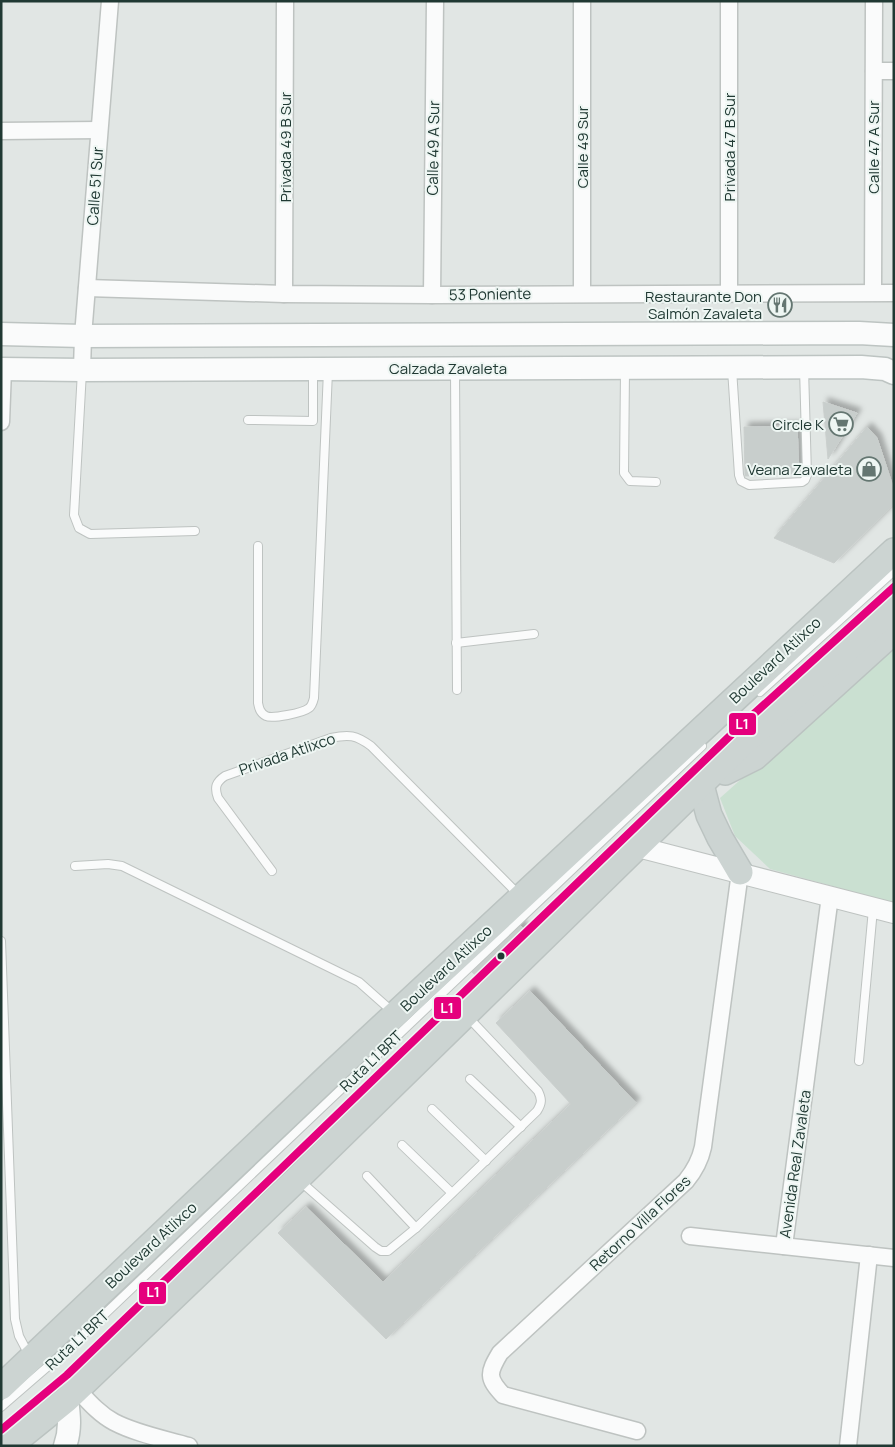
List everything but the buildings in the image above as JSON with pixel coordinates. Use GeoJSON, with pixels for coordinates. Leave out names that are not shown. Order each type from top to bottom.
{"type":"FeatureCollection","features":[{"type":"Feature","properties":{"kind":"main road"},"geometry":{"type":"LineString","coordinates":[[1,334],[83,336],[894,335]]}},
{"type":"Feature","properties":{"kind":"main road","name":"Calzada Zavaleta"},"geometry":{"type":"LineString","coordinates":[[2,369],[804,367],[872,368],[894,373]]}},
{"type":"Feature","properties":{"kind":"main road"},"geometry":{"type":"LineString","coordinates":[[665,762],[692,720],[894,530]]}},
{"type":"Feature","properties":{"kind":"main road","name":"Boulevard Atlixco"},"geometry":{"type":"LineString","coordinates":[[1,1387],[329,1076],[719,711],[894,551]]}},
{"type":"Feature","properties":{"kind":"main road"},"geometry":{"type":"LineString","coordinates":[[8,1446],[71,1393],[297,1179],[701,785],[740,736],[894,607]]}},
{"type":"Feature","properties":{"kind":"main road"},"geometry":{"type":"LineString","coordinates":[[701,785],[755,757],[894,631]]}},
{"type":"Feature","properties":{"kind":"main road"},"geometry":{"type":"LineString","coordinates":[[701,785],[710,815],[720,838],[740,872]]}},
{"type":"Feature","properties":{"kind":"main road"},"geometry":{"type":"LineString","coordinates":[[65,1446],[69,1435],[71,1393]]}},
{"type":"Feature","properties":{"kind":"street","name":"Calle 51 Sur"},"geometry":{"type":"LineString","coordinates":[[82,370],[83,336],[110,1]]}},
{"type":"Feature","properties":{"kind":"street","name":"Privada 49 B Sur"},"geometry":{"type":"LineString","coordinates":[[284,294],[285,1]]}},
{"type":"Feature","properties":{"kind":"street","name":"Calle 49 A Sur"},"geometry":{"type":"LineString","coordinates":[[432,295],[435,1]]}},
{"type":"Feature","properties":{"kind":"street","name":"Calle 49 Sur"},"geometry":{"type":"LineString","coordinates":[[582,1],[582,293]]}},
{"type":"Feature","properties":{"kind":"street","name":"Privada 47 B Sur"},"geometry":{"type":"LineString","coordinates":[[729,1],[729,293]]}},
{"type":"Feature","properties":{"kind":"street","name":"Calle 47 A Sur"},"geometry":{"type":"LineString","coordinates":[[873,292],[874,1]]}},
{"type":"Feature","properties":{"kind":"street"},"geometry":{"type":"LineString","coordinates":[[874,71],[894,71]]}},
{"type":"Feature","properties":{"kind":"street"},"geometry":{"type":"LineString","coordinates":[[1,131],[99,130]]}},
{"type":"Feature","properties":{"kind":"street","name":"53 Poniente"},"geometry":{"type":"LineString","coordinates":[[87,288],[284,294],[432,295],[894,293]]}},
{"type":"Feature","properties":{"kind":"street"},"geometry":{"type":"LineString","coordinates":[[1,422],[2,369]]}},
{"type":"Feature","properties":{"kind":"street"},"geometry":{"type":"LineString","coordinates":[[638,847],[894,913]]}},
{"type":"Feature","properties":{"kind":"street","name":"Retorno Villa Flores"},"geometry":{"type":"LineString","coordinates":[[637,1431],[503,1395],[492,1384],[491,1368],[500,1353],[686,1181],[700,1160],[704,1147],[740,872]]}},
{"type":"Feature","properties":{"kind":"street","name":"Avenida Real Zavaleta"},"geometry":{"type":"LineString","coordinates":[[830,896],[784,1246],[894,1258]]}},
{"type":"Feature","properties":{"kind":"street"},"geometry":{"type":"LineString","coordinates":[[690,1236],[784,1246]]}},
{"type":"Feature","properties":{"kind":"street"},"geometry":{"type":"LineString","coordinates":[[848,1446],[869,1255]]}},
{"type":"Feature","properties":{"kind":"street"},"geometry":{"type":"LineString","coordinates":[[71,1393],[114,1422],[189,1446]]}},
{"type":"Feature","properties":{"kind":"street"},"geometry":{"type":"LineString","coordinates":[[1,1442],[4,1446]]}},
{"type":"Feature","properties":{"kind":"lane"},"geometry":{"type":"LineString","coordinates":[[732,367],[739,476],[741,481],[749,485],[802,482],[806,478],[804,367]]}},
{"type":"Feature","properties":{"kind":"lane"},"geometry":{"type":"LineString","coordinates":[[455,368],[457,690]]}},
{"type":"Feature","properties":{"kind":"lane"},"geometry":{"type":"LineString","coordinates":[[625,368],[624,473],[630,480],[656,482]]}},
{"type":"Feature","properties":{"kind":"lane"},"geometry":{"type":"LineString","coordinates":[[313,421],[320,369]]}},
{"type":"Feature","properties":{"kind":"lane"},"geometry":{"type":"LineString","coordinates":[[258,546],[258,703],[260,711],[267,716],[275,717],[308,709],[314,698],[326,422],[320,369]]}},
{"type":"Feature","properties":{"kind":"lane"},"geometry":{"type":"LineString","coordinates":[[82,370],[74,515],[79,528],[90,534],[195,531]]}},
{"type":"Feature","properties":{"kind":"lane"},"geometry":{"type":"LineString","coordinates":[[248,420],[326,422]]}},
{"type":"Feature","properties":{"kind":"lane"},"geometry":{"type":"LineString","coordinates":[[757,696],[894,571]]}},
{"type":"Feature","properties":{"kind":"lane","name":"Ruta L1 BRT"},"geometry":{"type":"LineString","coordinates":[[1,1430],[79,1363],[740,736],[894,587]]}},
{"type":"Feature","properties":{"kind":"lane"},"geometry":{"type":"LineString","coordinates":[[456,644],[534,634]]}},
{"type":"Feature","properties":{"kind":"lane","name":"Privada Atlixco"},"geometry":{"type":"LineString","coordinates":[[272,871],[218,798],[215,789],[218,781],[225,776],[331,738],[345,735],[360,738],[371,746],[521,898]]}},
{"type":"Feature","properties":{"kind":"lane","name":"Ruta L1 BRT"},"geometry":{"type":"LineString","coordinates":[[1,1407],[68,1349],[706,742]]}},
{"type":"Feature","properties":{"kind":"lane"},"geometry":{"type":"LineString","coordinates":[[74,866],[108,864],[122,866],[359,982],[396,1015]]}},
{"type":"Feature","properties":{"kind":"lane"},"geometry":{"type":"LineString","coordinates":[[859,1061],[873,907]]}},
{"type":"Feature","properties":{"kind":"lane"},"geometry":{"type":"LineString","coordinates":[[1,941],[15,1319],[19,1336],[31,1359]]}},
{"type":"Feature","properties":{"kind":"lane"},"geometry":{"type":"LineString","coordinates":[[297,1179],[375,1247],[381,1251],[388,1251],[416,1228],[486,1161],[537,1111],[541,1105],[541,1098],[538,1091],[466,1015]]}},
{"type":"Feature","properties":{"kind":"lane"},"geometry":{"type":"LineString","coordinates":[[470,1079],[521,1127]]}},
{"type":"Feature","properties":{"kind":"lane"},"geometry":{"type":"LineString","coordinates":[[432,1109],[486,1161]]}},
{"type":"Feature","properties":{"kind":"lane"},"geometry":{"type":"LineString","coordinates":[[402,1145],[452,1193]]}},
{"type":"Feature","properties":{"kind":"lane"},"geometry":{"type":"LineString","coordinates":[[367,1176],[416,1228]]}},
{"type":"Feature","properties":{"kind":"green space"},"geometry":{"type":"Polygon","coordinates":[[[894,643],[894,903],[770,869],[735,836],[720,798],[894,643]]]}},
{"type":"Feature","properties":{"kind":"transit line","name":"L1"},"geometry":{"type":"LineString","coordinates":[[1,1430],[67,1375],[735,731],[894,587]]}},
{"type":"Feature","properties":{"kind":"place","name":"Restaurante Don Salmón Zavaleta"},"geometry":{"type":"Point","coordinates":[780,305]}},
{"type":"Feature","properties":{"kind":"place","name":"Circle K"},"geometry":{"type":"Point","coordinates":[841,424]}},
{"type":"Feature","properties":{"kind":"place","name":"Veana Zavaleta"},"geometry":{"type":"Point","coordinates":[869,469]}}]}
